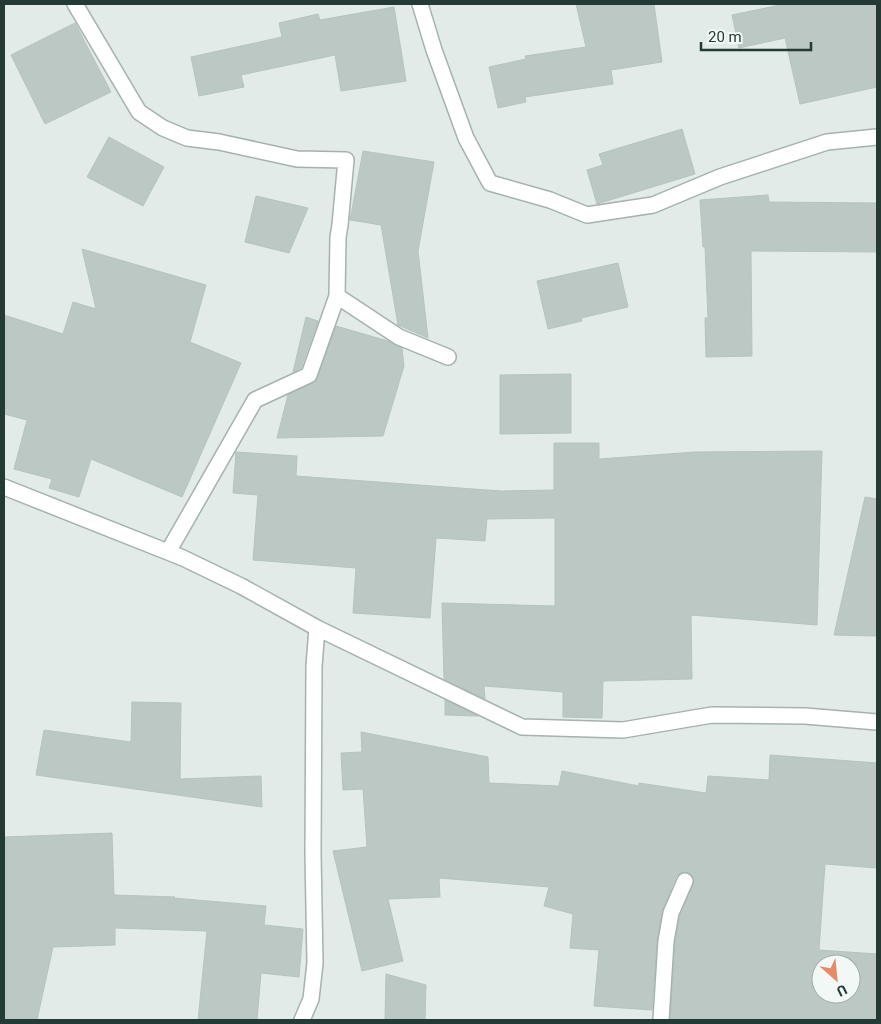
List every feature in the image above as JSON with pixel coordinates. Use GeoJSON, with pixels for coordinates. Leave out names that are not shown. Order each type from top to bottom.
{"type":"FeatureCollection","features":[{"type":"Feature","properties":{"kind":"street"},"geometry":{"type":"LineString","coordinates":[[75,4],[139,112],[163,128],[186,138],[218,142],[297,159],[346,160],[338,237],[337,296],[309,375],[255,400],[168,552]]}},
{"type":"Feature","properties":{"kind":"street"},"geometry":{"type":"LineString","coordinates":[[420,4],[434,50],[466,138],[490,183],[550,200],[587,215],[653,205],[720,177],[827,142],[877,137]]}},
{"type":"Feature","properties":{"kind":"street"},"geometry":{"type":"LineString","coordinates":[[337,296],[399,337],[448,358]]}},
{"type":"Feature","properties":{"kind":"street"},"geometry":{"type":"LineString","coordinates":[[4,487],[168,552],[241,586],[317,628],[522,727],[623,730],[712,715],[805,716],[877,722]]}},
{"type":"Feature","properties":{"kind":"street"},"geometry":{"type":"LineString","coordinates":[[302,1020],[311,999],[315,963],[313,854],[314,666],[317,628]]}},
{"type":"Feature","properties":{"kind":"street"},"geometry":{"type":"LineString","coordinates":[[661,1020],[666,941],[671,913],[685,881]]}},
{"type":"Feature","properties":{"kind":"building"},"geometry":{"type":"Polygon","coordinates":[[[576,4],[654,4],[662,62],[611,70],[613,84],[525,97],[526,102],[498,108],[489,67],[526,59],[525,56],[586,47],[576,4]]]}},
{"type":"Feature","properties":{"kind":"building"},"geometry":{"type":"Polygon","coordinates":[[[785,4],[877,4],[877,87],[800,104],[785,38],[739,48],[732,15],[785,4]]]}},
{"type":"Feature","properties":{"kind":"building"},"geometry":{"type":"Polygon","coordinates":[[[394,7],[406,81],[341,91],[335,55],[241,75],[244,87],[199,96],[191,57],[282,37],[279,23],[318,14],[320,20],[394,7]]]}},
{"type":"Feature","properties":{"kind":"building"},"geometry":{"type":"Polygon","coordinates":[[[75,23],[111,92],[45,124],[11,55],[75,23]]]}},
{"type":"Feature","properties":{"kind":"building"},"geometry":{"type":"Polygon","coordinates":[[[682,129],[695,174],[597,204],[587,170],[603,165],[599,154],[682,129]]]}},
{"type":"Feature","properties":{"kind":"building"},"geometry":{"type":"Polygon","coordinates":[[[109,137],[164,167],[143,206],[87,177],[109,137]]]}},
{"type":"Feature","properties":{"kind":"building"},"geometry":{"type":"Polygon","coordinates":[[[363,151],[434,162],[418,251],[428,338],[398,325],[381,225],[350,220],[363,151]]]}},
{"type":"Feature","properties":{"kind":"building"},"geometry":{"type":"Polygon","coordinates":[[[768,195],[769,202],[877,203],[877,252],[751,251],[752,356],[706,357],[705,318],[708,318],[705,247],[703,247],[700,200],[768,195]]]}},
{"type":"Feature","properties":{"kind":"building"},"geometry":{"type":"Polygon","coordinates":[[[256,196],[308,208],[289,253],[245,242],[256,196]]]}},
{"type":"Feature","properties":{"kind":"building"},"geometry":{"type":"Polygon","coordinates":[[[82,249],[206,285],[190,342],[241,363],[182,497],[91,459],[79,497],[49,488],[52,479],[14,469],[27,420],[4,414],[4,315],[63,334],[73,302],[96,309],[82,249]]]}},
{"type":"Feature","properties":{"kind":"building"},"geometry":{"type":"Polygon","coordinates":[[[618,263],[628,307],[581,318],[582,321],[548,329],[537,281],[618,263]]]}},
{"type":"Feature","properties":{"kind":"building"},"geometry":{"type":"Polygon","coordinates":[[[306,317],[318,321],[301,368],[293,372],[306,317]]]}},
{"type":"Feature","properties":{"kind":"building"},"geometry":{"type":"Polygon","coordinates":[[[336,326],[388,341],[402,348],[404,366],[383,436],[277,438],[288,395],[316,381],[336,326]]]}},
{"type":"Feature","properties":{"kind":"building"},"geometry":{"type":"Polygon","coordinates":[[[571,374],[571,433],[500,434],[500,375],[571,374]]]}},
{"type":"Feature","properties":{"kind":"building"},"geometry":{"type":"Polygon","coordinates":[[[554,443],[599,443],[599,459],[695,452],[822,451],[817,625],[691,615],[692,679],[603,681],[602,718],[563,717],[563,692],[484,686],[485,699],[444,679],[442,603],[555,606],[555,518],[487,519],[485,541],[436,538],[430,618],[353,613],[356,568],[253,560],[258,495],[233,493],[236,452],[297,456],[296,476],[501,491],[554,490],[554,443]]]}},
{"type":"Feature","properties":{"kind":"building"},"geometry":{"type":"Polygon","coordinates":[[[865,497],[877,499],[877,636],[834,635],[865,497]]]}},
{"type":"Feature","properties":{"kind":"building"},"geometry":{"type":"Polygon","coordinates":[[[445,700],[478,716],[445,715],[445,700]]]}},
{"type":"Feature","properties":{"kind":"building"},"geometry":{"type":"Polygon","coordinates":[[[132,702],[181,703],[180,779],[261,776],[262,807],[36,775],[44,730],[131,742],[132,702]]]}},
{"type":"Feature","properties":{"kind":"building"},"geometry":{"type":"Polygon","coordinates":[[[361,732],[488,757],[489,783],[559,786],[562,771],[639,786],[639,783],[706,793],[708,776],[769,780],[770,755],[877,763],[877,868],[825,864],[819,950],[877,954],[877,1020],[670,1020],[675,942],[680,916],[694,880],[692,875],[684,872],[676,877],[662,911],[657,940],[652,1010],[594,1006],[599,950],[570,948],[573,914],[544,906],[549,887],[439,878],[440,897],[388,899],[403,961],[362,971],[333,851],[367,847],[363,789],[343,790],[341,753],[362,752],[361,732]]]}},
{"type":"Feature","properties":{"kind":"building"},"geometry":{"type":"Polygon","coordinates":[[[112,833],[114,895],[175,897],[266,906],[264,925],[303,929],[299,977],[261,973],[257,1020],[198,1020],[207,931],[115,928],[115,945],[53,947],[37,1020],[4,1020],[4,837],[112,833]]]}},
{"type":"Feature","properties":{"kind":"building"},"geometry":{"type":"Polygon","coordinates":[[[386,974],[426,985],[425,1020],[385,1020],[386,974]]]}}]}
